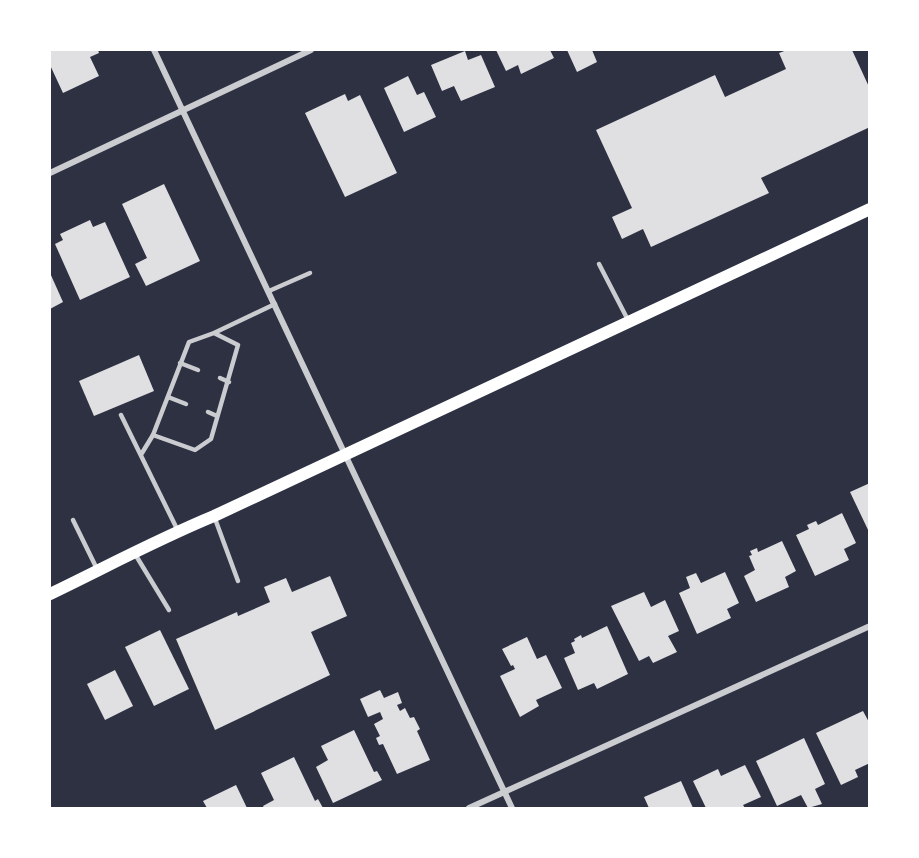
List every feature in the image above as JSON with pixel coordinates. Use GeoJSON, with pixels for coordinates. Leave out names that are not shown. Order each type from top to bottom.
{"type":"FeatureCollection","features":[{"type":"Feature","properties":{"kind":"main road"},"geometry":{"type":"LineString","coordinates":[[50,594],[178,531],[870,208]]}},
{"type":"Feature","properties":{"kind":"street"},"geometry":{"type":"LineString","coordinates":[[154,50],[512,808]]}},
{"type":"Feature","properties":{"kind":"street"},"geometry":{"type":"LineString","coordinates":[[50,173],[311,50]]}},
{"type":"Feature","properties":{"kind":"street"},"geometry":{"type":"LineString","coordinates":[[469,808],[870,626]]}},
{"type":"Feature","properties":{"kind":"lane"},"geometry":{"type":"LineString","coordinates":[[599,264],[629,322]]}},
{"type":"Feature","properties":{"kind":"lane"},"geometry":{"type":"LineString","coordinates":[[269,291],[310,273]]}},
{"type":"Feature","properties":{"kind":"lane"},"geometry":{"type":"LineString","coordinates":[[142,453],[153,435],[189,342],[214,333],[275,304]]}},
{"type":"Feature","properties":{"kind":"lane"},"geometry":{"type":"LineString","coordinates":[[153,435],[195,450],[211,439],[238,345],[214,333]]}},
{"type":"Feature","properties":{"kind":"lane"},"geometry":{"type":"LineString","coordinates":[[180,363],[198,370]]}},
{"type":"Feature","properties":{"kind":"lane"},"geometry":{"type":"LineString","coordinates":[[220,378],[229,382]]}},
{"type":"Feature","properties":{"kind":"lane"},"geometry":{"type":"LineString","coordinates":[[168,397],[186,404]]}},
{"type":"Feature","properties":{"kind":"lane"},"geometry":{"type":"LineString","coordinates":[[208,412],[217,416]]}},
{"type":"Feature","properties":{"kind":"lane"},"geometry":{"type":"LineString","coordinates":[[121,415],[142,453],[178,531]]}},
{"type":"Feature","properties":{"kind":"lane"},"geometry":{"type":"LineString","coordinates":[[214,516],[238,581]]}},
{"type":"Feature","properties":{"kind":"lane"},"geometry":{"type":"LineString","coordinates":[[73,520],[98,571]]}},
{"type":"Feature","properties":{"kind":"lane"},"geometry":{"type":"LineString","coordinates":[[135,554],[170,610]]}},
{"type":"Feature","properties":{"kind":"building"},"geometry":{"type":"Polygon","coordinates":[[[50,50],[98,50],[99,53],[90,57],[99,76],[63,93],[50,65],[50,50]]]}},
{"type":"Feature","properties":{"kind":"building"},"geometry":{"type":"Polygon","coordinates":[[[496,50],[550,50],[554,58],[521,74],[518,65],[506,71],[496,50]]]}},
{"type":"Feature","properties":{"kind":"building"},"geometry":{"type":"Polygon","coordinates":[[[567,50],[592,50],[597,62],[577,72],[567,50]]]}},
{"type":"Feature","properties":{"kind":"building"},"geometry":{"type":"Polygon","coordinates":[[[787,50],[852,50],[870,89],[870,127],[761,178],[769,193],[651,247],[643,229],[622,239],[612,217],[632,208],[596,130],[715,75],[725,97],[786,69],[779,53],[787,50]]]}},
{"type":"Feature","properties":{"kind":"building"},"geometry":{"type":"Polygon","coordinates":[[[465,51],[468,60],[481,55],[495,87],[461,101],[454,86],[442,91],[431,65],[465,51]]]}},
{"type":"Feature","properties":{"kind":"building"},"geometry":{"type":"Polygon","coordinates":[[[408,76],[417,95],[424,92],[436,117],[404,132],[384,88],[408,76]]]}},
{"type":"Feature","properties":{"kind":"building"},"geometry":{"type":"Polygon","coordinates":[[[345,94],[348,101],[360,95],[397,173],[345,197],[305,113],[345,94]]]}},
{"type":"Feature","properties":{"kind":"building"},"geometry":{"type":"Polygon","coordinates":[[[164,184],[200,261],[146,286],[135,264],[147,258],[122,204],[164,184]]]}},
{"type":"Feature","properties":{"kind":"building"},"geometry":{"type":"Polygon","coordinates":[[[90,220],[93,227],[105,222],[130,277],[80,300],[55,244],[63,240],[60,234],[90,220]]]}},
{"type":"Feature","properties":{"kind":"building"},"geometry":{"type":"Polygon","coordinates":[[[50,273],[63,302],[50,309],[50,273]]]}},
{"type":"Feature","properties":{"kind":"building"},"geometry":{"type":"Polygon","coordinates":[[[139,355],[154,391],[94,416],[79,381],[139,355]]]}},
{"type":"Feature","properties":{"kind":"building"},"geometry":{"type":"Polygon","coordinates":[[[870,483],[870,534],[850,492],[870,483]]]}},
{"type":"Feature","properties":{"kind":"building"},"geometry":{"type":"Polygon","coordinates":[[[842,513],[856,543],[844,549],[849,560],[815,576],[796,535],[809,529],[807,525],[816,521],[818,525],[842,513]]]}},
{"type":"Feature","properties":{"kind":"building"},"geometry":{"type":"Polygon","coordinates":[[[782,541],[796,571],[785,577],[789,587],[756,602],[744,576],[755,570],[749,556],[752,555],[750,551],[757,548],[758,552],[782,541]]]}},
{"type":"Feature","properties":{"kind":"building"},"geometry":{"type":"Polygon","coordinates":[[[725,572],[739,603],[727,609],[731,618],[697,634],[679,593],[690,588],[686,577],[696,573],[701,583],[725,572]]]}},
{"type":"Feature","properties":{"kind":"building"},"geometry":{"type":"Polygon","coordinates":[[[330,576],[347,616],[311,632],[330,675],[215,730],[176,639],[237,612],[238,616],[270,602],[264,587],[286,578],[292,592],[330,576]]]}},
{"type":"Feature","properties":{"kind":"building"},"geometry":{"type":"Polygon","coordinates":[[[644,592],[651,607],[665,600],[679,631],[668,636],[677,652],[653,663],[649,656],[639,661],[611,606],[644,592]]]}},
{"type":"Feature","properties":{"kind":"building"},"geometry":{"type":"Polygon","coordinates":[[[607,626],[628,674],[597,689],[594,683],[578,690],[564,658],[575,653],[571,643],[575,641],[574,639],[581,635],[582,638],[607,626]]]}},
{"type":"Feature","properties":{"kind":"building"},"geometry":{"type":"Polygon","coordinates":[[[160,630],[189,689],[154,706],[125,647],[160,630]]]}},
{"type":"Feature","properties":{"kind":"building"},"geometry":{"type":"Polygon","coordinates":[[[527,637],[537,659],[546,655],[562,688],[536,700],[539,706],[520,717],[500,676],[515,669],[502,649],[527,637]]]}},
{"type":"Feature","properties":{"kind":"building"},"geometry":{"type":"Polygon","coordinates":[[[115,670],[133,706],[105,720],[87,684],[115,670]]]}},
{"type":"Feature","properties":{"kind":"building"},"geometry":{"type":"Polygon","coordinates":[[[380,690],[384,698],[398,692],[402,703],[397,705],[400,711],[405,708],[410,718],[414,717],[420,729],[417,731],[430,760],[397,774],[383,744],[379,745],[376,738],[380,736],[374,724],[383,719],[380,712],[368,717],[360,699],[380,690]]]}},
{"type":"Feature","properties":{"kind":"building"},"geometry":{"type":"Polygon","coordinates":[[[863,711],[870,724],[870,763],[855,770],[858,777],[841,785],[816,733],[863,711]]]}},
{"type":"Feature","properties":{"kind":"building"},"geometry":{"type":"Polygon","coordinates":[[[354,730],[374,772],[377,771],[382,780],[333,803],[316,767],[328,760],[321,746],[354,730]]]}},
{"type":"Feature","properties":{"kind":"building"},"geometry":{"type":"Polygon","coordinates":[[[804,738],[825,784],[815,789],[822,804],[808,808],[801,795],[777,806],[756,761],[804,738]]]}},
{"type":"Feature","properties":{"kind":"building"},"geometry":{"type":"Polygon","coordinates":[[[294,757],[315,801],[318,799],[323,808],[264,808],[263,806],[274,800],[261,773],[294,757]]]}},
{"type":"Feature","properties":{"kind":"building"},"geometry":{"type":"Polygon","coordinates":[[[745,765],[761,797],[743,805],[745,808],[706,808],[693,781],[718,769],[721,776],[745,765]]]}},
{"type":"Feature","properties":{"kind":"building"},"geometry":{"type":"Polygon","coordinates":[[[681,781],[693,808],[649,808],[644,797],[681,781]]]}},
{"type":"Feature","properties":{"kind":"building"},"geometry":{"type":"Polygon","coordinates":[[[236,785],[247,808],[207,808],[203,801],[236,785]]]}}]}
